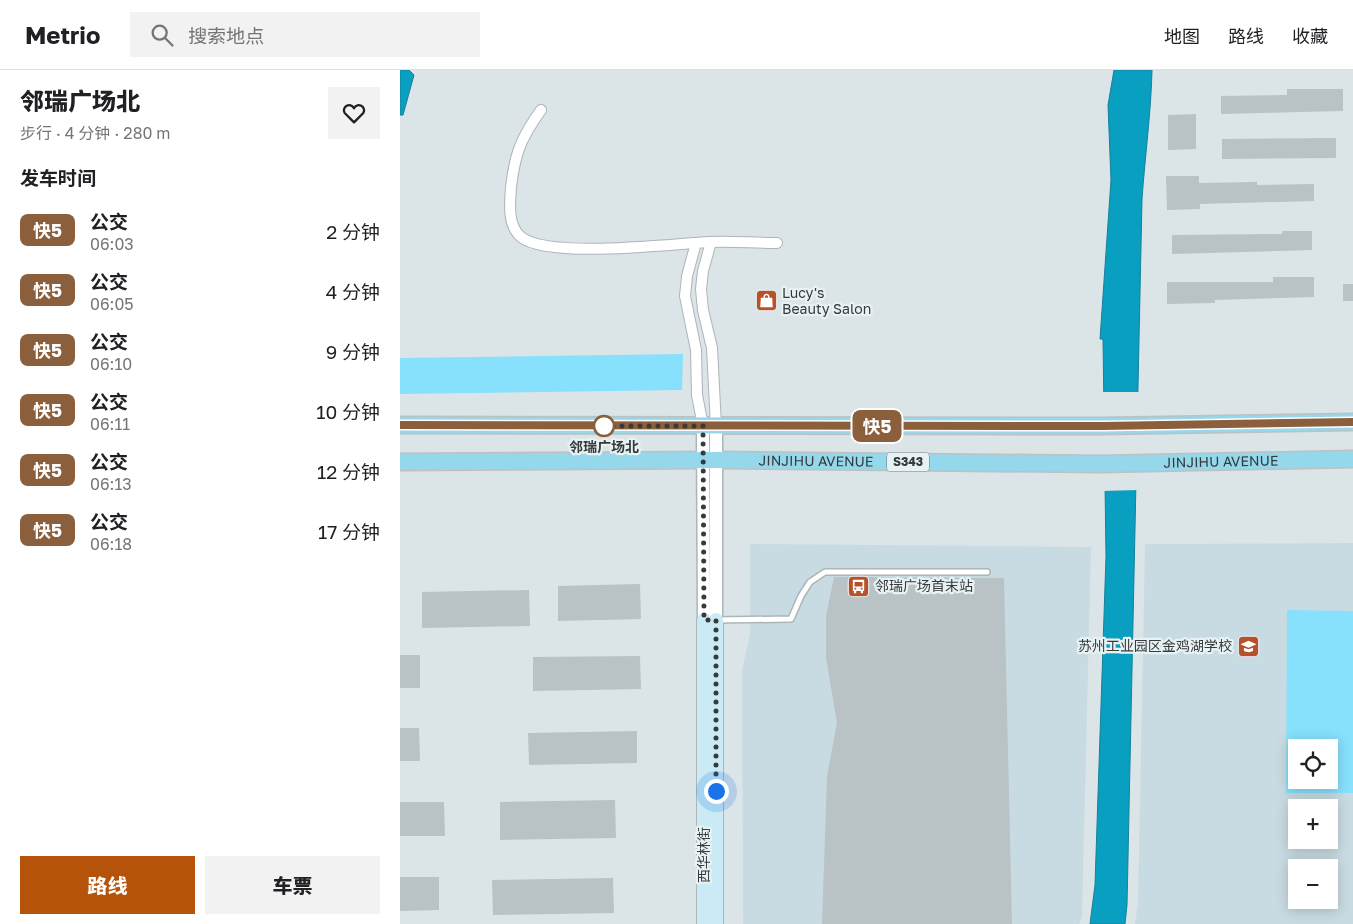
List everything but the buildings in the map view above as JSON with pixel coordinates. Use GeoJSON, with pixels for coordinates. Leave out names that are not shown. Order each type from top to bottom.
{"type":"FeatureCollection","features":[{"type":"Feature","properties":{"kind":"main road"},"geometry":{"type":"LineString","coordinates":[[400,425],[1139,426],[1353,422]]}},
{"type":"Feature","properties":{"kind":"main road","name":"JINJIHU AVENUE"},"geometry":{"type":"LineString","coordinates":[[400,462],[710,460],[1101,464],[1353,459]]}},
{"type":"Feature","properties":{"kind":"main road","name":"西华林街"},"geometry":{"type":"LineString","coordinates":[[704,924],[710,620]]}},
{"type":"Feature","properties":{"kind":"main road","name":"西华林街"},"geometry":{"type":"LineString","coordinates":[[710,620],[716,924]]}},
{"type":"Feature","properties":{"kind":"street"},"geometry":{"type":"LineString","coordinates":[[541,110],[526,130],[518,148],[513,168],[511,218],[514,229],[522,237],[536,243],[552,246],[587,249],[711,242],[777,243]]}},
{"type":"Feature","properties":{"kind":"street"},"geometry":{"type":"LineString","coordinates":[[709,426],[712,348],[703,310],[701,289],[703,271],[711,242]]}},
{"type":"Feature","properties":{"kind":"street"},"geometry":{"type":"LineString","coordinates":[[696,243],[687,276],[686,296],[696,350],[697,395],[709,426]]}},
{"type":"Feature","properties":{"kind":"street","name":"西华林街"},"geometry":{"type":"LineString","coordinates":[[709,426],[710,620]]}},
{"type":"Feature","properties":{"kind":"lane"},"geometry":{"type":"LineString","coordinates":[[710,620],[791,619],[801,596],[810,582],[825,572],[987,572]]}},
{"type":"Feature","properties":{"kind":"shaded area"},"geometry":{"type":"Polygon","coordinates":[[[400,70],[409,70],[414,75],[403,115],[400,115],[400,70]]]}},
{"type":"Feature","properties":{"kind":"shaded area"},"geometry":{"type":"Polygon","coordinates":[[[1114,70],[1152,70],[1142,199],[1127,905],[1125,924],[1090,924],[1095,885],[1106,556],[1103,339],[1100,339],[1111,180],[1108,105],[1114,70]]]}},
{"type":"Feature","properties":{"kind":"shaded area"},"geometry":{"type":"Polygon","coordinates":[[[683,354],[682,390],[400,394],[400,358],[683,354]]]}},
{"type":"Feature","properties":{"kind":"shaded area","name":"苏州工业园区金鸡湖学校"},"geometry":{"type":"Polygon","coordinates":[[[1353,543],[1353,924],[1135,924],[1138,903],[1145,544],[1353,543]]]}},
{"type":"Feature","properties":{"kind":"shaded area"},"geometry":{"type":"Polygon","coordinates":[[[750,544],[1091,547],[1082,917],[1079,924],[743,924],[742,670],[750,634],[750,544]]]}},
{"type":"Feature","properties":{"kind":"shaded area"},"geometry":{"type":"Polygon","coordinates":[[[1287,610],[1353,611],[1353,793],[1286,793],[1287,610]]]}},
{"type":"Feature","properties":{"kind":"pier"},"geometry":{"type":"Polygon","coordinates":[[[1101,392],[1140,392],[1138,490],[1102,491],[1101,392]]]}},
{"type":"Feature","properties":{"kind":"bus line","name":"快5"},"geometry":{"type":"LineString","coordinates":[[400,425],[1139,426],[1353,422]]}},
{"type":"Feature","properties":{"kind":"place","name":"Lucy's Beauty Salon"},"geometry":{"type":"Point","coordinates":[766,301]}},
{"type":"Feature","properties":{"kind":"place","name":"邻瑞广场北"},"geometry":{"type":"Point","coordinates":[604,426]}},
{"type":"Feature","properties":{"kind":"place","name":"邻瑞广场首末站"},"geometry":{"type":"Point","coordinates":[859,586]}},
{"type":"Feature","properties":{"kind":"place","name":"苏州工业园区金鸡湖学校"},"geometry":{"type":"Point","coordinates":[1248,646]}},
{"type":"Feature","properties":{"kind":"route"},"geometry":{"type":"LineString","coordinates":[[604,426],[703,426],[704,620],[716,620],[716,791]]}}]}
